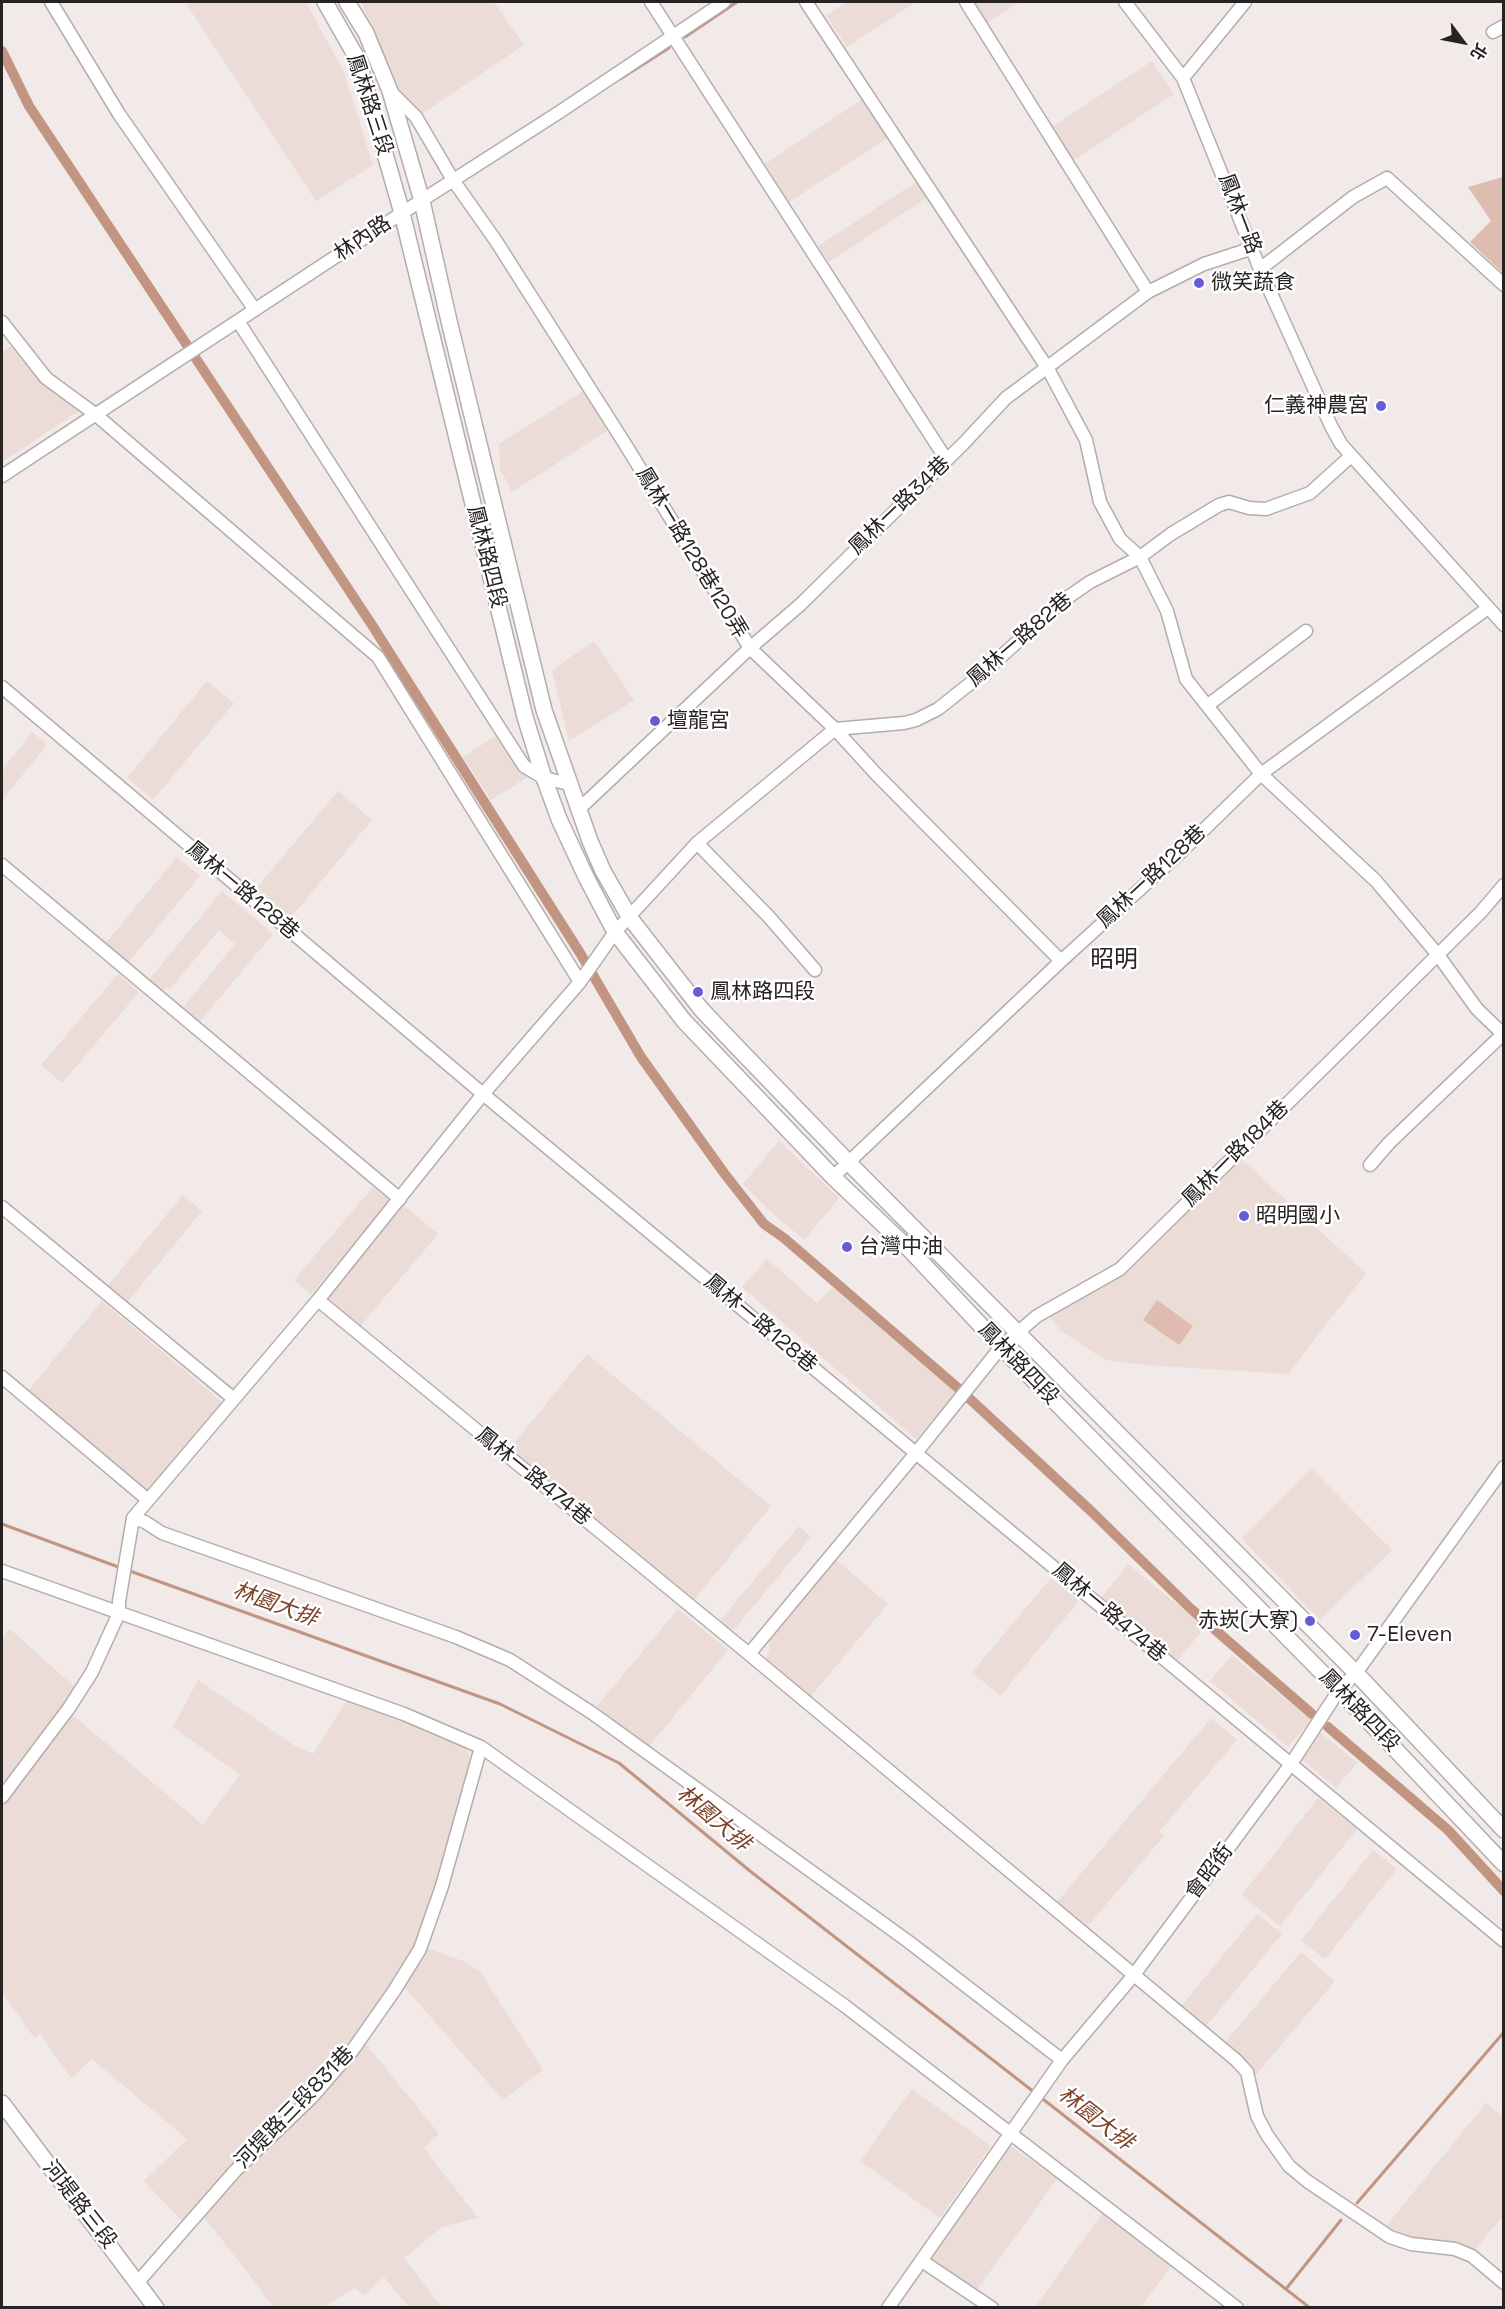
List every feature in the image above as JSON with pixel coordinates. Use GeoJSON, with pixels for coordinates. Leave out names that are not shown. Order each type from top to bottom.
{"type":"FeatureCollection","features":[{"type":"Feature","properties":{"kind":"main road","name":"鳳林路三段"},"geometry":{"type":"LineString","coordinates":[[325,2],[358,60],[402,213]]}},
{"type":"Feature","properties":{"kind":"main road","name":"鳳林路三段"},"geometry":{"type":"LineString","coordinates":[[347,2],[366,33],[390,91],[422,201]]}},
{"type":"Feature","properties":{"kind":"main road","name":"鳳林路四段"},"geometry":{"type":"LineString","coordinates":[[422,201],[544,710],[569,784],[603,871],[630,918],[701,1009],[849,1164],[1356,1673],[1503,1830]]}},
{"type":"Feature","properties":{"kind":"main road","name":"鳳林路四段"},"geometry":{"type":"LineString","coordinates":[[402,213],[525,717],[559,819],[615,932],[684,1021],[833,1177],[912,1252],[1001,1347],[1339,1690],[1503,1864]]}},
{"type":"Feature","properties":{"kind":"main road","name":"河堤路三段"},"geometry":{"type":"LineString","coordinates":[[2,2103],[156,2307]]}},
{"type":"Feature","properties":{"kind":"street"},"geometry":{"type":"LineString","coordinates":[[51,2],[119,114],[255,310]]}},
{"type":"Feature","properties":{"kind":"street"},"geometry":{"type":"LineString","coordinates":[[651,2],[946,459]]}},
{"type":"Feature","properties":{"kind":"street","name":"林內路"},"geometry":{"type":"LineString","coordinates":[[2,476],[724,2]]}},
{"type":"Feature","properties":{"kind":"street"},"geometry":{"type":"LineString","coordinates":[[806,2],[1048,369],[1086,440],[1100,502],[1120,539],[1140,557],[1167,611],[1186,679],[1260,774],[1376,881],[1438,955],[1477,1009],[1503,1035],[1389,1143],[1371,1166]]}},
{"type":"Feature","properties":{"kind":"street"},"geometry":{"type":"LineString","coordinates":[[966,2],[1148,292]]}},
{"type":"Feature","properties":{"kind":"street","name":"鳳林一路"},"geometry":{"type":"LineString","coordinates":[[1125,2],[1183,78],[1260,269],[1331,426],[1351,456],[1503,625]]}},
{"type":"Feature","properties":{"kind":"street"},"geometry":{"type":"LineString","coordinates":[[1183,78],[1245,2]]}},
{"type":"Feature","properties":{"kind":"street","name":"鳳林一路128巷120弄"},"geometry":{"type":"LineString","coordinates":[[390,91],[416,117],[453,180],[496,241],[625,444],[750,648],[835,729],[876,774],[1060,961]]}},
{"type":"Feature","properties":{"kind":"street"},"geometry":{"type":"LineString","coordinates":[[1260,269],[1353,197],[1387,178],[1503,285]]}},
{"type":"Feature","properties":{"kind":"street","name":"鳳林一路34巷"},"geometry":{"type":"LineString","coordinates":[[579,810],[750,648],[801,604],[1006,398],[1048,369],[1148,292],[1204,264],[1253,249]]}},
{"type":"Feature","properties":{"kind":"street"},"geometry":{"type":"LineString","coordinates":[[238,321],[524,766],[544,778],[569,784]]}},
{"type":"Feature","properties":{"kind":"street"},"geometry":{"type":"LineString","coordinates":[[2,322],[46,378],[95,414],[378,657],[582,978]]}},
{"type":"Feature","properties":{"kind":"street","name":"鳳林一路82巷"},"geometry":{"type":"LineString","coordinates":[[835,729],[916,720],[938,709],[977,678],[1064,600],[1090,582],[1140,557],[1171,534],[1219,505],[1229,502],[1249,508],[1266,509],[1310,493],[1351,456]]}},
{"type":"Feature","properties":{"kind":"street","name":"鳳林一路128巷"},"geometry":{"type":"LineString","coordinates":[[833,1177],[1060,961],[1184,850],[1260,774],[1488,608]]}},
{"type":"Feature","properties":{"kind":"street"},"geometry":{"type":"LineString","coordinates":[[1208,705],[1306,631]]}},
{"type":"Feature","properties":{"kind":"street","name":"鳳林一路128巷"},"geometry":{"type":"LineString","coordinates":[[2,687],[483,1094],[916,1453]]}},
{"type":"Feature","properties":{"kind":"street"},"geometry":{"type":"LineString","coordinates":[[2,1797],[69,1708],[92,1672],[119,1607],[132,1522],[148,1500],[318,1300],[483,1094],[582,978],[615,932],[697,843],[835,729]]}},
{"type":"Feature","properties":{"kind":"street"},"geometry":{"type":"LineString","coordinates":[[697,843],[769,917],[815,970]]}},
{"type":"Feature","properties":{"kind":"street"},"geometry":{"type":"LineString","coordinates":[[2,865],[400,1199]]}},
{"type":"Feature","properties":{"kind":"street","name":"鳳林一路184巷"},"geometry":{"type":"LineString","coordinates":[[1017,1332],[1037,1316],[1120,1269],[1481,912],[1503,885]]}},
{"type":"Feature","properties":{"kind":"street"},"geometry":{"type":"LineString","coordinates":[[2,1207],[234,1399]]}},
{"type":"Feature","properties":{"kind":"street","name":"鳳林一路474巷"},"geometry":{"type":"LineString","coordinates":[[318,1300],[749,1654],[1236,2060],[1247,2072],[1257,2116],[1267,2135],[1289,2166],[1307,2181],[1390,2237],[1411,2244],[1455,2249],[1472,2256],[1503,2283]]}},
{"type":"Feature","properties":{"kind":"street"},"geometry":{"type":"LineString","coordinates":[[749,1654],[1001,1347],[1017,1332]]}},
{"type":"Feature","properties":{"kind":"street"},"geometry":{"type":"LineString","coordinates":[[2,1377],[148,1500]]}},
{"type":"Feature","properties":{"kind":"street","name":"鳳林一路474巷"},"geometry":{"type":"LineString","coordinates":[[916,1453],[1503,1941]]}},
{"type":"Feature","properties":{"kind":"street","name":"會昭街"},"geometry":{"type":"LineString","coordinates":[[1012,2129],[1060,2063],[1133,1976],[1291,1764],[1339,1690],[1356,1673],[1503,1467]]}},
{"type":"Feature","properties":{"kind":"street"},"geometry":{"type":"LineString","coordinates":[[132,1522],[145,1522],[162,1533],[456,1637],[510,1660],[592,1713],[882,1922],[1060,2063]]}},
{"type":"Feature","properties":{"kind":"street"},"geometry":{"type":"LineString","coordinates":[[2,1571],[119,1607],[404,1714],[481,1748],[845,2006],[1012,2129],[1237,2307]]}},
{"type":"Feature","properties":{"kind":"street","name":"河堤路三段831巷"},"geometry":{"type":"LineString","coordinates":[[138,2282],[235,2171],[311,2098],[352,2051],[394,1990],[420,1949],[442,1886],[481,1748]]}},
{"type":"Feature","properties":{"kind":"street"},"geometry":{"type":"LineString","coordinates":[[888,2307],[1012,2129]]}},
{"type":"Feature","properties":{"kind":"street"},"geometry":{"type":"LineString","coordinates":[[922,2261],[992,2307]]}},
{"type":"Feature","properties":{"kind":"shaded area"},"geometry":{"type":"Polygon","coordinates":[[[193,2],[306,2],[344,72],[373,165],[316,201],[187,5],[193,2]]]}},
{"type":"Feature","properties":{"kind":"shaded area"},"geometry":{"type":"Polygon","coordinates":[[[361,2],[494,2],[524,45],[413,120],[361,2]]]}},
{"type":"Feature","properties":{"kind":"shaded area"},"geometry":{"type":"Polygon","coordinates":[[[847,2],[916,2],[847,47],[826,16],[847,2]]]}},
{"type":"Feature","properties":{"kind":"shaded area"},"geometry":{"type":"Polygon","coordinates":[[[970,2],[1019,2],[985,24],[970,2]]]}},
{"type":"Feature","properties":{"kind":"shaded area"},"geometry":{"type":"Polygon","coordinates":[[[1152,61],[1174,94],[1071,162],[1049,129],[1152,61]]]}},
{"type":"Feature","properties":{"kind":"shaded area"},"geometry":{"type":"Polygon","coordinates":[[[867,96],[892,135],[789,202],[765,164],[867,96]]]}},
{"type":"Feature","properties":{"kind":"shaded area"},"geometry":{"type":"Polygon","coordinates":[[[1504,177],[1503,273],[1470,242],[1491,221],[1468,187],[1504,177]]]}},
{"type":"Feature","properties":{"kind":"shaded area"},"geometry":{"type":"Polygon","coordinates":[[[921,179],[931,195],[829,262],[818,246],[921,179]]]}},
{"type":"Feature","properties":{"kind":"shaded area"},"geometry":{"type":"Polygon","coordinates":[[[16,342],[55,391],[79,411],[2,462],[2,353],[16,342]]]}},
{"type":"Feature","properties":{"kind":"shaded area"},"geometry":{"type":"Polygon","coordinates":[[[585,390],[610,429],[512,492],[500,469],[499,444],[585,390]]]}},
{"type":"Feature","properties":{"kind":"shaded area"},"geometry":{"type":"Polygon","coordinates":[[[594,641],[634,700],[569,741],[552,670],[594,641]]]}},
{"type":"Feature","properties":{"kind":"shaded area"},"geometry":{"type":"Polygon","coordinates":[[[207,681],[234,703],[153,800],[127,778],[207,681]]]}},
{"type":"Feature","properties":{"kind":"shaded area"},"geometry":{"type":"Polygon","coordinates":[[[503,731],[531,775],[491,800],[463,757],[503,731]]]}},
{"type":"Feature","properties":{"kind":"shaded area"},"geometry":{"type":"Polygon","coordinates":[[[32,732],[47,745],[2,800],[2,770],[32,732]]]}},
{"type":"Feature","properties":{"kind":"shaded area"},"geometry":{"type":"Polygon","coordinates":[[[338,791],[372,820],[288,921],[253,892],[338,791]]]}},
{"type":"Feature","properties":{"kind":"shaded area"},"geometry":{"type":"Polygon","coordinates":[[[177,857],[200,876],[127,964],[104,945],[177,857]]]}},
{"type":"Feature","properties":{"kind":"shaded area"},"geometry":{"type":"Polygon","coordinates":[[[222,891],[273,934],[198,1024],[181,1010],[235,944],[219,930],[170,989],[167,987],[161,993],[147,982],[222,891]]]}},
{"type":"Feature","properties":{"kind":"shaded area"},"geometry":{"type":"Polygon","coordinates":[[[118,974],[139,992],[62,1083],[41,1065],[118,974]]]}},
{"type":"Feature","properties":{"kind":"shaded area"},"geometry":{"type":"Polygon","coordinates":[[[779,1141],[839,1198],[804,1240],[743,1184],[779,1141]]]}},
{"type":"Feature","properties":{"kind":"shaded area","name":"昭明國小"},"geometry":{"type":"Polygon","coordinates":[[[1241,1159],[1366,1273],[1288,1374],[1145,1365],[1105,1360],[1060,1330],[1050,1317],[1128,1272],[1241,1159]]]}},
{"type":"Feature","properties":{"kind":"shaded area"},"geometry":{"type":"Polygon","coordinates":[[[373,1187],[390,1201],[311,1294],[294,1280],[373,1187]]]}},
{"type":"Feature","properties":{"kind":"shaded area"},"geometry":{"type":"Polygon","coordinates":[[[183,1195],[202,1211],[124,1306],[104,1290],[183,1195]]]}},
{"type":"Feature","properties":{"kind":"shaded area"},"geometry":{"type":"Polygon","coordinates":[[[401,1203],[438,1234],[358,1329],[322,1299],[401,1203]]]}},
{"type":"Feature","properties":{"kind":"shaded area"},"geometry":{"type":"Polygon","coordinates":[[[767,1259],[817,1303],[837,1282],[956,1393],[916,1439],[742,1287],[767,1259]]]}},
{"type":"Feature","properties":{"kind":"shaded area"},"geometry":{"type":"Polygon","coordinates":[[[1157,1300],[1193,1326],[1179,1345],[1143,1320],[1157,1300]]]}},
{"type":"Feature","properties":{"kind":"shaded area"},"geometry":{"type":"Polygon","coordinates":[[[102,1301],[222,1402],[147,1492],[27,1392],[102,1301]]]}},
{"type":"Feature","properties":{"kind":"shaded area"},"geometry":{"type":"Polygon","coordinates":[[[587,1354],[771,1506],[690,1605],[506,1453],[587,1354]]]}},
{"type":"Feature","properties":{"kind":"shaded area"},"geometry":{"type":"Polygon","coordinates":[[[1312,1469],[1392,1550],[1320,1620],[1241,1538],[1312,1469]]]}},
{"type":"Feature","properties":{"kind":"shaded area"},"geometry":{"type":"Polygon","coordinates":[[[799,1526],[811,1537],[732,1632],[719,1622],[799,1526]]]}},
{"type":"Feature","properties":{"kind":"shaded area"},"geometry":{"type":"Polygon","coordinates":[[[835,1559],[888,1604],[807,1701],[764,1666],[770,1647],[768,1639],[835,1559]]]}},
{"type":"Feature","properties":{"kind":"shaded area"},"geometry":{"type":"Polygon","coordinates":[[[1128,1564],[1205,1627],[1178,1660],[1101,1598],[1128,1564]]]}},
{"type":"Feature","properties":{"kind":"shaded area"},"geometry":{"type":"Polygon","coordinates":[[[1051,1578],[1079,1601],[1000,1696],[972,1672],[1051,1578]]]}},
{"type":"Feature","properties":{"kind":"shaded area"},"geometry":{"type":"Polygon","coordinates":[[[678,1609],[728,1650],[648,1748],[597,1706],[678,1609]]]}},
{"type":"Feature","properties":{"kind":"shaded area"},"geometry":{"type":"Polygon","coordinates":[[[10,1629],[77,1689],[69,1712],[203,1825],[240,1775],[173,1727],[198,1680],[295,1746],[313,1754],[348,1699],[459,1740],[466,1748],[472,1764],[423,1947],[466,1962],[481,1973],[543,2070],[503,2100],[400,1982],[362,2039],[439,2134],[424,2148],[478,2218],[442,2227],[404,2258],[442,2307],[409,2307],[384,2277],[365,2295],[355,2288],[324,2307],[274,2307],[205,2218],[183,2222],[144,2181],[187,2139],[92,2059],[71,2078],[40,2034],[35,2039],[2,1993],[2,1638],[10,1629]]]}},
{"type":"Feature","properties":{"kind":"shaded area"},"geometry":{"type":"Polygon","coordinates":[[[1232,1655],[1311,1720],[1288,1747],[1210,1681],[1232,1655]]]}},
{"type":"Feature","properties":{"kind":"shaded area"},"geometry":{"type":"Polygon","coordinates":[[[1211,1718],[1237,1740],[1159,1832],[1164,1836],[1082,1933],[1052,1908],[1211,1718]]]}},
{"type":"Feature","properties":{"kind":"shaded area"},"geometry":{"type":"Polygon","coordinates":[[[1318,1730],[1357,1763],[1336,1788],[1297,1755],[1318,1730]]]}},
{"type":"Feature","properties":{"kind":"shaded area"},"geometry":{"type":"Polygon","coordinates":[[[1318,1798],[1357,1829],[1280,1926],[1242,1895],[1318,1798]]]}},
{"type":"Feature","properties":{"kind":"shaded area"},"geometry":{"type":"Polygon","coordinates":[[[1373,1850],[1397,1869],[1325,1959],[1301,1940],[1373,1850]]]}},
{"type":"Feature","properties":{"kind":"shaded area"},"geometry":{"type":"Polygon","coordinates":[[[1257,1914],[1282,1934],[1203,2030],[1178,2010],[1257,1914]]]}},
{"type":"Feature","properties":{"kind":"shaded area"},"geometry":{"type":"Polygon","coordinates":[[[1301,1952],[1335,1981],[1256,2075],[1222,2046],[1301,1952]]]}},
{"type":"Feature","properties":{"kind":"shaded area"},"geometry":{"type":"Polygon","coordinates":[[[912,2089],[991,2146],[940,2218],[860,2161],[912,2089]]]}},
{"type":"Feature","properties":{"kind":"shaded area"},"geometry":{"type":"Polygon","coordinates":[[[1486,2103],[1503,2117],[1503,2216],[1473,2252],[1415,2243],[1387,2225],[1486,2103]]]}},
{"type":"Feature","properties":{"kind":"shaded area"},"geometry":{"type":"Polygon","coordinates":[[[1010,2145],[1057,2179],[974,2294],[927,2260],[1010,2145]]]}},
{"type":"Feature","properties":{"kind":"shaded area"},"geometry":{"type":"Polygon","coordinates":[[[1105,2210],[1175,2261],[1141,2307],[1034,2308],[1105,2210]]]}},
{"type":"Feature","properties":{"kind":"waterway"},"geometry":{"type":"LineString","coordinates":[[685,37],[737,2]]}},
{"type":"Feature","properties":{"kind":"waterway"},"geometry":{"type":"LineString","coordinates":[[620,79],[669,48]]}},
{"type":"Feature","properties":{"kind":"waterway"},"geometry":{"type":"LineString","coordinates":[[2,51],[29,106],[372,625],[580,953],[641,1057],[724,1173],[764,1224],[784,1238],[958,1388],[1092,1512],[1190,1608],[1312,1714]]}},
{"type":"Feature","properties":{"kind":"waterway","name":"林園大排"},"geometry":{"type":"LineString","coordinates":[[2,1524],[121,1568]]}},
{"type":"Feature","properties":{"kind":"waterway","name":"林園大排"},"geometry":{"type":"LineString","coordinates":[[127,1570],[500,1704],[619,1763],[750,1871],[1034,2092]]}},
{"type":"Feature","properties":{"kind":"waterway"},"geometry":{"type":"LineString","coordinates":[[1328,1727],[1448,1830],[1504,1891]]}},
{"type":"Feature","properties":{"kind":"waterway"},"geometry":{"type":"LineString","coordinates":[[1357,2203],[1504,2032]]}},
{"type":"Feature","properties":{"kind":"waterway","name":"林園大排"},"geometry":{"type":"LineString","coordinates":[[1039,2096],[1310,2308]]}},
{"type":"Feature","properties":{"kind":"waterway"},"geometry":{"type":"LineString","coordinates":[[1286,2289],[1341,2220]]}},
{"type":"Feature","properties":{"kind":"place","name":"微笑蔬食"},"geometry":{"type":"Point","coordinates":[1199,283]}},
{"type":"Feature","properties":{"kind":"place","name":"仁義神農宮"},"geometry":{"type":"Point","coordinates":[1381,406]}},
{"type":"Feature","properties":{"kind":"place","name":"壇龍宮"},"geometry":{"type":"Point","coordinates":[655,721]}},
{"type":"Feature","properties":{"kind":"place","name":"鳳林路四段"},"geometry":{"type":"Point","coordinates":[698,992]}},
{"type":"Feature","properties":{"kind":"place","name":"昭明國小"},"geometry":{"type":"Point","coordinates":[1244,1216]}},
{"type":"Feature","properties":{"kind":"place","name":"台灣中油"},"geometry":{"type":"Point","coordinates":[847,1247]}},
{"type":"Feature","properties":{"kind":"place","name":"赤崁(大寮)"},"geometry":{"type":"Point","coordinates":[1310,1621]}},
{"type":"Feature","properties":{"kind":"place","name":"7-Eleven"},"geometry":{"type":"Point","coordinates":[1355,1635]}},
{"type":"Feature","properties":{"kind":"district","name":"昭明"},"geometry":{"type":"Point","coordinates":[1114,960]}}]}
